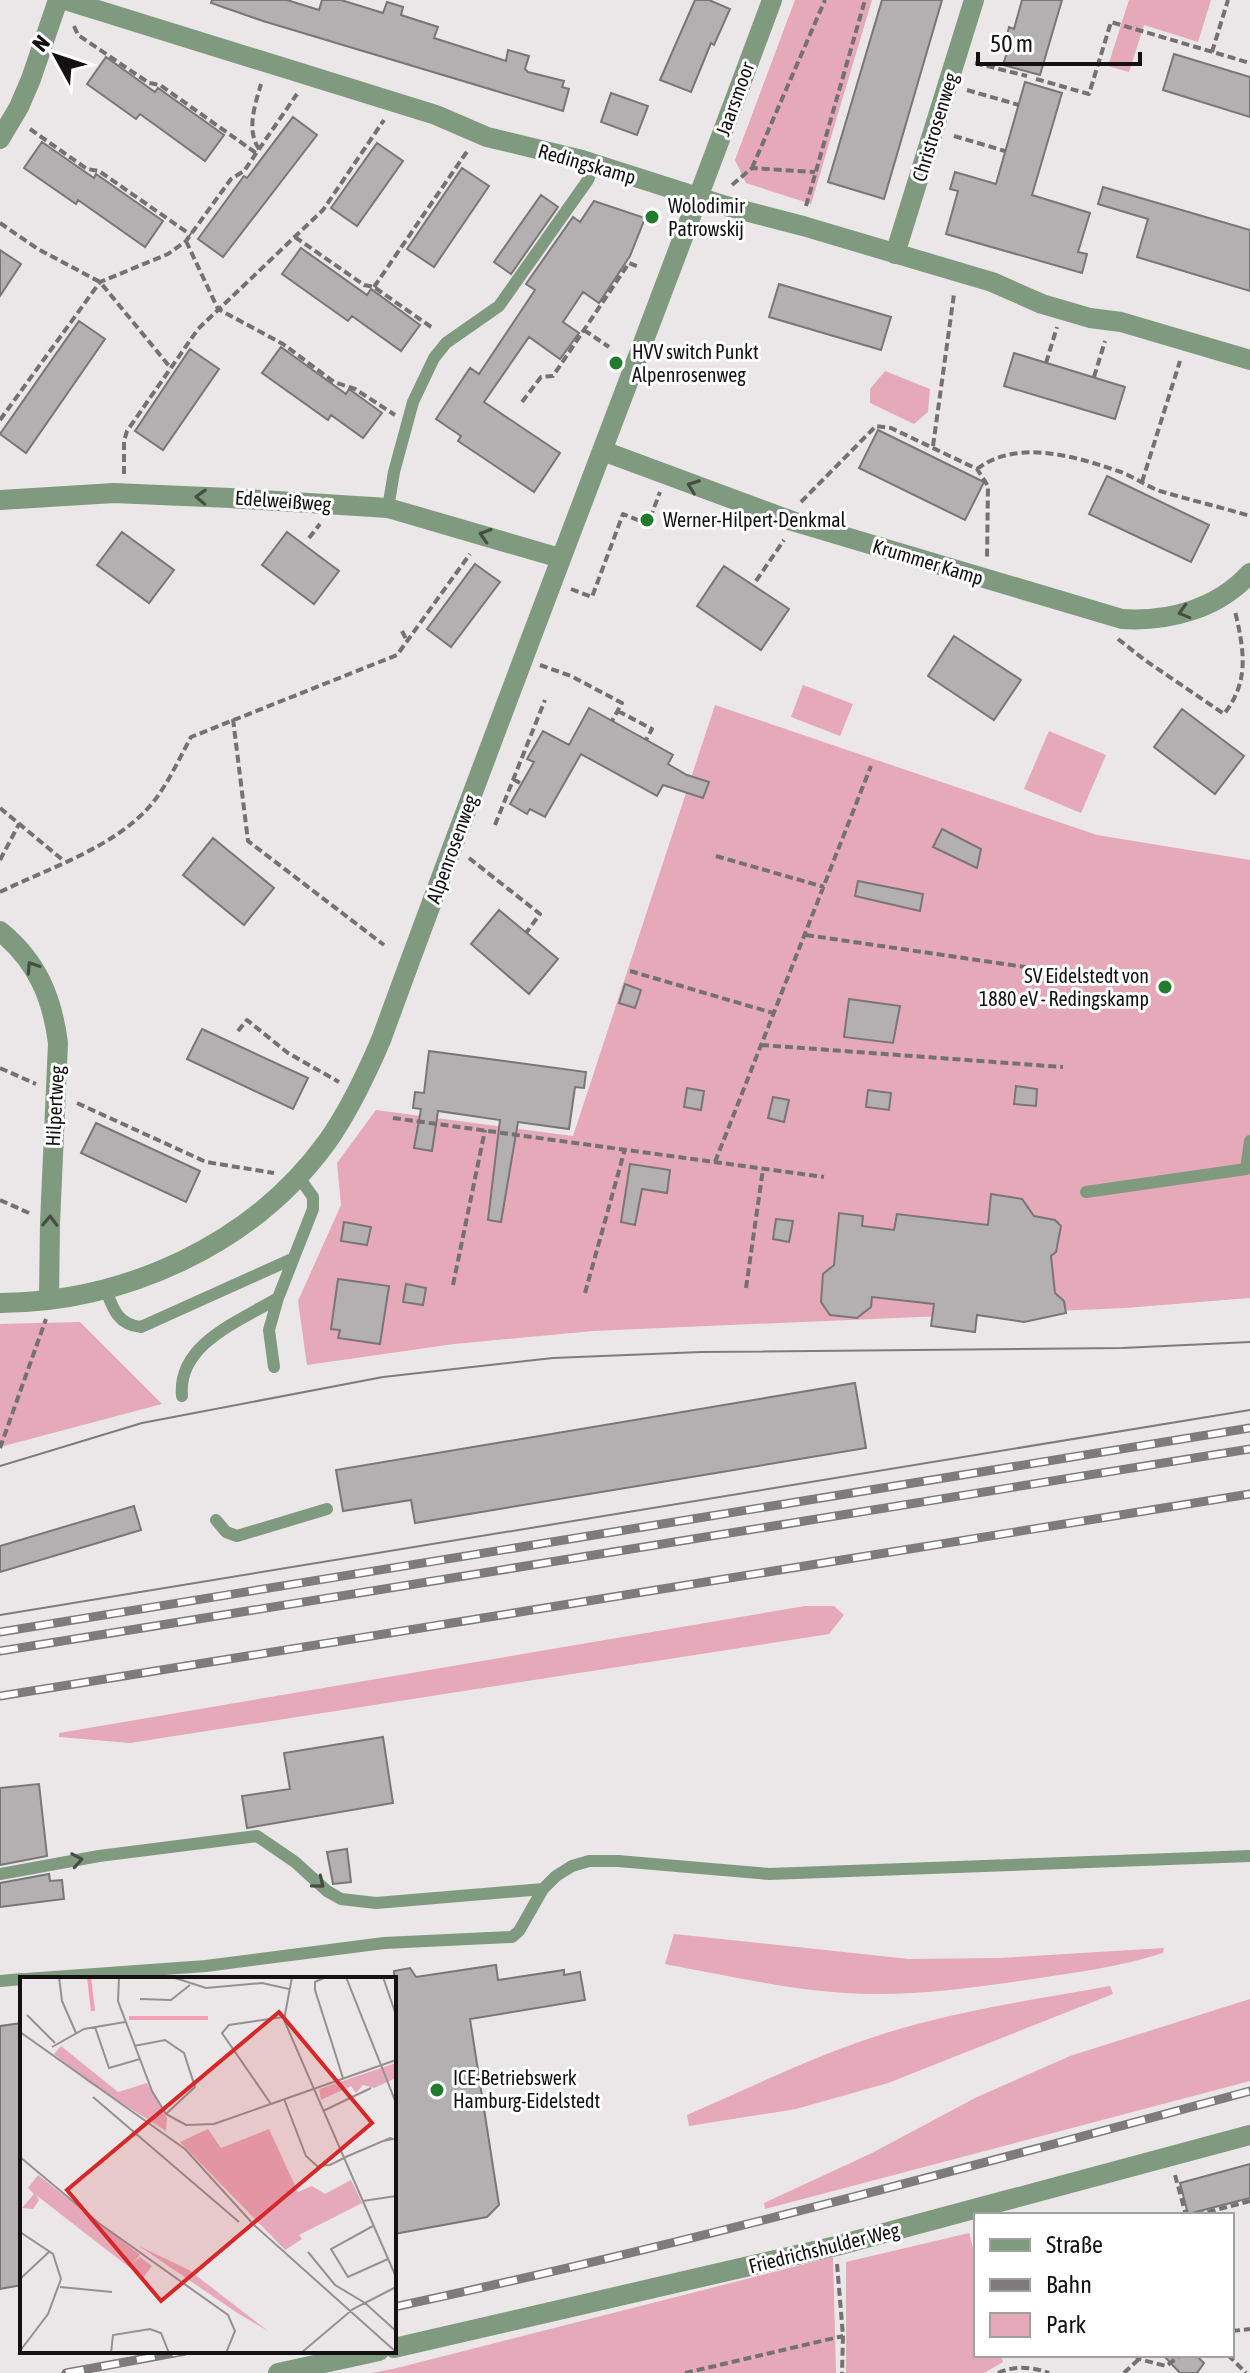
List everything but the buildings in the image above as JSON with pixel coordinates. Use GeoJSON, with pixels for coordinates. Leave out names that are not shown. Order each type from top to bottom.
{"type":"FeatureCollection","features":[{"type":"Feature","properties":{"kind":"street"},"geometry":{"type":"LineString","coordinates":[[0,139],[31,79],[58,0]]}},
{"type":"Feature","properties":{"kind":"street","name":"Redingskamp"},"geometry":{"type":"LineString","coordinates":[[65,0],[436,115],[480,135],[594,164],[992,282],[1042,304],[1090,318],[1121,322],[1250,360]]}},
{"type":"Feature","properties":{"kind":"street","name":"Jaarsmoor"},"geometry":{"type":"LineString","coordinates":[[699,197],[772,0]]}},
{"type":"Feature","properties":{"kind":"street","name":"Christrosenweg"},"geometry":{"type":"LineString","coordinates":[[895,254],[974,0]]}},
{"type":"Feature","properties":{"kind":"street","name":"Alpenrosenweg"},"geometry":{"type":"LineString","coordinates":[[0,1303],[48,1308],[189,1259],[229,1234],[327,1142],[381,1040],[560,558],[699,197]]}},
{"type":"Feature","properties":{"kind":"street","name":"Krummer Kamp"},"geometry":{"type":"LineString","coordinates":[[603,451],[792,521],[1122,619],[1165,617],[1206,605],[1225,595],[1250,573]]}},
{"type":"Feature","properties":{"kind":"street","name":"Edelweißweg"},"geometry":{"type":"LineString","coordinates":[[0,500],[114,493],[388,508],[560,558]]}},
{"type":"Feature","properties":{"kind":"street","name":"Hilpertweg"},"geometry":{"type":"LineString","coordinates":[[0,931],[32,963],[44,986],[55,1020],[58,1043],[48,1308]]}},
{"type":"Feature","properties":{"kind":"street","name":"Friedrichshulder Weg"},"geometry":{"type":"LineString","coordinates":[[396,2348],[836,2246],[1250,2135]]}},
{"type":"Feature","properties":{"kind":"street"},"geometry":{"type":"LineString","coordinates":[[278,2373],[370,2353]]}},
{"type":"Feature","properties":{"kind":"lane"},"geometry":{"type":"LineString","coordinates":[[388,508],[394,472],[413,402],[434,358],[446,343],[499,306],[588,180],[594,164]]}},
{"type":"Feature","properties":{"kind":"lane"},"geometry":{"type":"LineString","coordinates":[[1086,1192],[1246,1169],[1250,1141]]}},
{"type":"Feature","properties":{"kind":"lane"},"geometry":{"type":"LineString","coordinates":[[274,1367],[269,1330],[292,1259],[313,1209],[313,1197],[307,1185],[289,1175]]}},
{"type":"Feature","properties":{"kind":"lane"},"geometry":{"type":"LineString","coordinates":[[106,1290],[116,1314],[131,1326],[141,1327],[292,1259]]}},
{"type":"Feature","properties":{"kind":"lane"},"geometry":{"type":"LineString","coordinates":[[182,1396],[181,1382],[191,1355],[201,1345],[278,1298]]}},
{"type":"Feature","properties":{"kind":"lane"},"geometry":{"type":"LineString","coordinates":[[216,1520],[226,1532],[237,1536],[327,1509]]}},
{"type":"Feature","properties":{"kind":"lane"},"geometry":{"type":"LineString","coordinates":[[0,1874],[99,1856],[257,1836],[341,1899],[376,1903],[543,1889]]}},
{"type":"Feature","properties":{"kind":"lane"},"geometry":{"type":"LineString","coordinates":[[52,1977],[206,1966],[384,1943],[512,1937],[519,1931],[543,1889],[556,1876],[572,1866],[589,1861],[769,1874],[1250,1856]]}},
{"type":"Feature","properties":{"kind":"lane"},"geometry":{"type":"LineString","coordinates":[[0,1981],[20,1979]]}},
{"type":"Feature","properties":{"kind":"path"},"geometry":{"type":"LineString","coordinates":[[732,185],[752,168],[825,0]]}},
{"type":"Feature","properties":{"kind":"path"},"geometry":{"type":"LineString","coordinates":[[805,212],[865,0]]}},
{"type":"Feature","properties":{"kind":"path"},"geometry":{"type":"LineString","coordinates":[[1212,52],[1228,0]]}},
{"type":"Feature","properties":{"kind":"path"},"geometry":{"type":"LineString","coordinates":[[1036,79],[1089,94],[1111,22],[1250,63]]}},
{"type":"Feature","properties":{"kind":"path"},"geometry":{"type":"LineString","coordinates":[[74,26],[78,35],[258,151]]}},
{"type":"Feature","properties":{"kind":"path"},"geometry":{"type":"LineString","coordinates":[[975,63],[1027,76]]}},
{"type":"Feature","properties":{"kind":"path"},"geometry":{"type":"LineString","coordinates":[[258,151],[252,125],[261,84]]}},
{"type":"Feature","properties":{"kind":"path"},"geometry":{"type":"LineString","coordinates":[[967,90],[1019,105]]}},
{"type":"Feature","properties":{"kind":"path"},"geometry":{"type":"LineString","coordinates":[[0,420],[100,282],[168,254],[186,241],[231,179],[244,171],[297,94]]}},
{"type":"Feature","properties":{"kind":"path"},"geometry":{"type":"LineString","coordinates":[[124,484],[124,441],[127,431],[170,367],[198,329],[323,210],[384,120]]}},
{"type":"Feature","properties":{"kind":"path"},"geometry":{"type":"LineString","coordinates":[[22,122],[87,169],[99,171],[191,235]]}},
{"type":"Feature","properties":{"kind":"path"},"geometry":{"type":"LineString","coordinates":[[953,136],[1005,151]]}},
{"type":"Feature","properties":{"kind":"path"},"geometry":{"type":"LineString","coordinates":[[374,287],[471,145]]}},
{"type":"Feature","properties":{"kind":"path"},"geometry":{"type":"LineString","coordinates":[[752,168],[815,172]]}},
{"type":"Feature","properties":{"kind":"path"},"geometry":{"type":"LineString","coordinates":[[1,226],[100,282],[170,367]]}},
{"type":"Feature","properties":{"kind":"path"},"geometry":{"type":"LineString","coordinates":[[295,237],[434,329]]}},
{"type":"Feature","properties":{"kind":"path"},"geometry":{"type":"LineString","coordinates":[[186,241],[218,309],[283,344],[334,382],[355,389],[396,415]]}},
{"type":"Feature","properties":{"kind":"path"},"geometry":{"type":"LineString","coordinates":[[522,402],[541,377],[553,376],[629,263],[639,267]]}},
{"type":"Feature","properties":{"kind":"path"},"geometry":{"type":"LineString","coordinates":[[933,447],[954,294]]}},
{"type":"Feature","properties":{"kind":"path"},"geometry":{"type":"LineString","coordinates":[[1046,363],[1057,325]]}},
{"type":"Feature","properties":{"kind":"path"},"geometry":{"type":"LineString","coordinates":[[584,330],[609,347]]}},
{"type":"Feature","properties":{"kind":"path"},"geometry":{"type":"LineString","coordinates":[[1094,377],[1105,339]]}},
{"type":"Feature","properties":{"kind":"path"},"geometry":{"type":"LineString","coordinates":[[1142,482],[1180,361]]}},
{"type":"Feature","properties":{"kind":"path"},"geometry":{"type":"LineString","coordinates":[[796,507],[876,426],[891,428],[977,469],[988,486],[987,569]]}},
{"type":"Feature","properties":{"kind":"path"},"geometry":{"type":"LineString","coordinates":[[977,469],[1004,456],[1063,455],[1123,473],[1157,490],[1250,516]]}},
{"type":"Feature","properties":{"kind":"path"},"geometry":{"type":"LineString","coordinates":[[578,592],[592,597],[623,514],[648,524],[662,486]]}},
{"type":"Feature","properties":{"kind":"path"},"geometry":{"type":"LineString","coordinates":[[309,538],[327,516]]}},
{"type":"Feature","properties":{"kind":"path"},"geometry":{"type":"LineString","coordinates":[[756,581],[788,532]]}},
{"type":"Feature","properties":{"kind":"path"},"geometry":{"type":"LineString","coordinates":[[0,892],[97,846],[147,809],[164,788],[191,737],[397,655],[476,545]]}},
{"type":"Feature","properties":{"kind":"path"},"geometry":{"type":"LineString","coordinates":[[1116,636],[1146,661],[1224,714],[1240,689],[1244,673],[1244,653],[1234,605]]}},
{"type":"Feature","properties":{"kind":"path"},"geometry":{"type":"LineString","coordinates":[[402,631],[407,641]]}},
{"type":"Feature","properties":{"kind":"path"},"geometry":{"type":"LineString","coordinates":[[538,664],[571,676],[622,703],[612,721]]}},
{"type":"Feature","properties":{"kind":"path"},"geometry":{"type":"LineString","coordinates":[[495,825],[545,700]]}},
{"type":"Feature","properties":{"kind":"path"},"geometry":{"type":"LineString","coordinates":[[618,711],[652,729],[646,740]]}},
{"type":"Feature","properties":{"kind":"path"},"geometry":{"type":"LineString","coordinates":[[233,719],[248,841],[384,945]]}},
{"type":"Feature","properties":{"kind":"path"},"geometry":{"type":"LineString","coordinates":[[528,742],[535,745]]}},
{"type":"Feature","properties":{"kind":"path"},"geometry":{"type":"LineString","coordinates":[[715,1162],[871,766]]}},
{"type":"Feature","properties":{"kind":"path"},"geometry":{"type":"LineString","coordinates":[[513,779],[522,784]]}},
{"type":"Feature","properties":{"kind":"path"},"geometry":{"type":"LineString","coordinates":[[0,808],[64,861]]}},
{"type":"Feature","properties":{"kind":"path"},"geometry":{"type":"LineString","coordinates":[[0,860],[19,824]]}},
{"type":"Feature","properties":{"kind":"path"},"geometry":{"type":"LineString","coordinates":[[466,856],[540,914],[526,933]]}},
{"type":"Feature","properties":{"kind":"path"},"geometry":{"type":"LineString","coordinates":[[716,856],[824,887]]}},
{"type":"Feature","properties":{"kind":"path"},"geometry":{"type":"LineString","coordinates":[[806,935],[1073,974]]}},
{"type":"Feature","properties":{"kind":"path"},"geometry":{"type":"LineString","coordinates":[[630,971],[773,1013]]}},
{"type":"Feature","properties":{"kind":"path"},"geometry":{"type":"LineString","coordinates":[[238,1031],[247,1020],[288,1053],[347,1087]]}},
{"type":"Feature","properties":{"kind":"path"},"geometry":{"type":"LineString","coordinates":[[761,1045],[1063,1067]]}},
{"type":"Feature","properties":{"kind":"path"},"geometry":{"type":"LineString","coordinates":[[0,1068],[45,1088]]}},
{"type":"Feature","properties":{"kind":"path"},"geometry":{"type":"LineString","coordinates":[[68,1099],[206,1162],[289,1175]]}},
{"type":"Feature","properties":{"kind":"path"},"geometry":{"type":"LineString","coordinates":[[393,1118],[824,1177]]}},
{"type":"Feature","properties":{"kind":"path"},"geometry":{"type":"LineString","coordinates":[[453,1285],[485,1130]]}},
{"type":"Feature","properties":{"kind":"path"},"geometry":{"type":"LineString","coordinates":[[585,1293],[625,1149]]}},
{"type":"Feature","properties":{"kind":"path"},"geometry":{"type":"LineString","coordinates":[[746,1288],[763,1169]]}},
{"type":"Feature","properties":{"kind":"path"},"geometry":{"type":"LineString","coordinates":[[0,1200],[50,1223]]}},
{"type":"Feature","properties":{"kind":"path"},"geometry":{"type":"LineString","coordinates":[[0,1448],[48,1308]]}},
{"type":"Feature","properties":{"kind":"path"},"geometry":{"type":"LineString","coordinates":[[1173,2168],[1185,2213]]}},
{"type":"Feature","properties":{"kind":"path"},"geometry":{"type":"LineString","coordinates":[[1204,2213],[1250,2201]]}},
{"type":"Feature","properties":{"kind":"path"},"geometry":{"type":"LineString","coordinates":[[836,2246],[843,2336],[842,2373]]}},
{"type":"Feature","properties":{"kind":"path"},"geometry":{"type":"LineString","coordinates":[[685,2373],[843,2336]]}},
{"type":"Feature","properties":{"kind":"path"},"geometry":{"type":"LineString","coordinates":[[1124,2373],[1137,2357],[1166,2366],[1178,2357]]}},
{"type":"Feature","properties":{"kind":"path"},"geometry":{"type":"LineString","coordinates":[[1230,2357],[1246,2373]]}},
{"type":"Feature","properties":{"kind":"path"},"geometry":{"type":"LineString","coordinates":[[998,2373],[1010,2367],[1049,2373]]}},
{"type":"Feature","properties":{"kind":"green space"},"geometry":{"type":"Polygon","coordinates":[[[795,0],[872,0],[811,204],[746,183],[735,160],[795,0]]]}},
{"type":"Feature","properties":{"kind":"green space"},"geometry":{"type":"Polygon","coordinates":[[[1129,0],[1211,0],[1198,42],[1144,25],[1129,72],[1108,66],[1129,0]]]}},
{"type":"Feature","properties":{"kind":"green space"},"geometry":{"type":"Polygon","coordinates":[[[885,371],[930,389],[928,412],[914,424],[870,403],[870,389],[885,371]]]}},
{"type":"Feature","properties":{"kind":"green space"},"geometry":{"type":"Polygon","coordinates":[[[803,685],[853,704],[840,736],[791,717],[803,685]]]}},
{"type":"Feature","properties":{"kind":"green space"},"geometry":{"type":"Polygon","coordinates":[[[715,705],[1097,835],[1250,860],[1250,1298],[1125,1308],[593,1331],[454,1344],[307,1365],[298,1301],[341,1205],[337,1163],[376,1110],[573,1136],[715,705]]]}},
{"type":"Feature","properties":{"kind":"green space"},"geometry":{"type":"Polygon","coordinates":[[[1049,731],[1106,755],[1081,813],[1024,789],[1049,731]]]}},
{"type":"Feature","properties":{"kind":"green space"},"geometry":{"type":"Polygon","coordinates":[[[80,1322],[162,1404],[0,1447],[0,1324],[80,1322]]]}},
{"type":"Feature","properties":{"kind":"green space"},"geometry":{"type":"Polygon","coordinates":[[[805,1606],[834,1606],[844,1615],[829,1634],[130,1743],[59,1737],[59,1733],[805,1606]]]}},
{"type":"Feature","properties":{"kind":"green space"},"geometry":{"type":"Polygon","coordinates":[[[674,1934],[909,1959],[1000,1958],[1164,1948],[1163,1953],[1147,1958],[1066,1974],[939,1991],[869,1994],[800,1988],[665,1964],[674,1934]]]}},
{"type":"Feature","properties":{"kind":"green space"},"geometry":{"type":"Polygon","coordinates":[[[1110,1986],[1113,1994],[888,2083],[796,2109],[689,2126],[687,2115],[869,2038],[949,2016],[1110,1986]]]}},
{"type":"Feature","properties":{"kind":"green space"},"geometry":{"type":"Polygon","coordinates":[[[1250,1999],[1250,2081],[765,2209],[764,2203],[872,2153],[977,2097],[1070,2056],[1250,1999]]]}},
{"type":"Feature","properties":{"kind":"green space"},"geometry":{"type":"Polygon","coordinates":[[[969,2233],[974,2252],[974,2357],[1002,2357],[1003,2362],[984,2373],[846,2373],[846,2262],[969,2233]]]}},
{"type":"Feature","properties":{"kind":"green space"},"geometry":{"type":"Polygon","coordinates":[[[833,2257],[836,2373],[371,2373],[393,2369],[833,2257]]]}},
{"type":"Feature","properties":{"kind":"tram line"},"geometry":{"type":"LineString","coordinates":[[0,1466],[142,1423],[383,1377],[553,1358],[701,1352],[1122,1348],[1250,1342]]}},
{"type":"Feature","properties":{"kind":"tram line"},"geometry":{"type":"LineString","coordinates":[[0,1615],[1250,1410]]}},
{"type":"Feature","properties":{"kind":"railway"},"geometry":{"type":"LineString","coordinates":[[0,1632],[1250,1428]]}},
{"type":"Feature","properties":{"kind":"railway"},"geometry":{"type":"LineString","coordinates":[[0,1651],[1250,1449]]}},
{"type":"Feature","properties":{"kind":"railway"},"geometry":{"type":"LineString","coordinates":[[0,1696],[1250,1494]]}},
{"type":"Feature","properties":{"kind":"railway"},"geometry":{"type":"LineString","coordinates":[[396,2307],[717,2232],[1250,2091]]}},
{"type":"Feature","properties":{"kind":"railway"},"geometry":{"type":"LineString","coordinates":[[66,2373],[174,2353]]}},
{"type":"Feature","properties":{"kind":"place","name":"Wolodimir Patrowskij"},"geometry":{"type":"Point","coordinates":[652,217]}},
{"type":"Feature","properties":{"kind":"place","name":"HVV switch Punkt Alpenrosenweg"},"geometry":{"type":"Point","coordinates":[616,363]}},
{"type":"Feature","properties":{"kind":"place","name":"Werner-Hilpert-Denkmal"},"geometry":{"type":"Point","coordinates":[647,520]}},
{"type":"Feature","properties":{"kind":"place","name":"SV Eidelstedt von 1880 eV - Redingskamp"},"geometry":{"type":"Point","coordinates":[1165,987]}},
{"type":"Feature","properties":{"kind":"place","name":"ICE-Betriebswerk Hamburg-Eidelstedt"},"geometry":{"type":"Point","coordinates":[437,2090]}}]}
